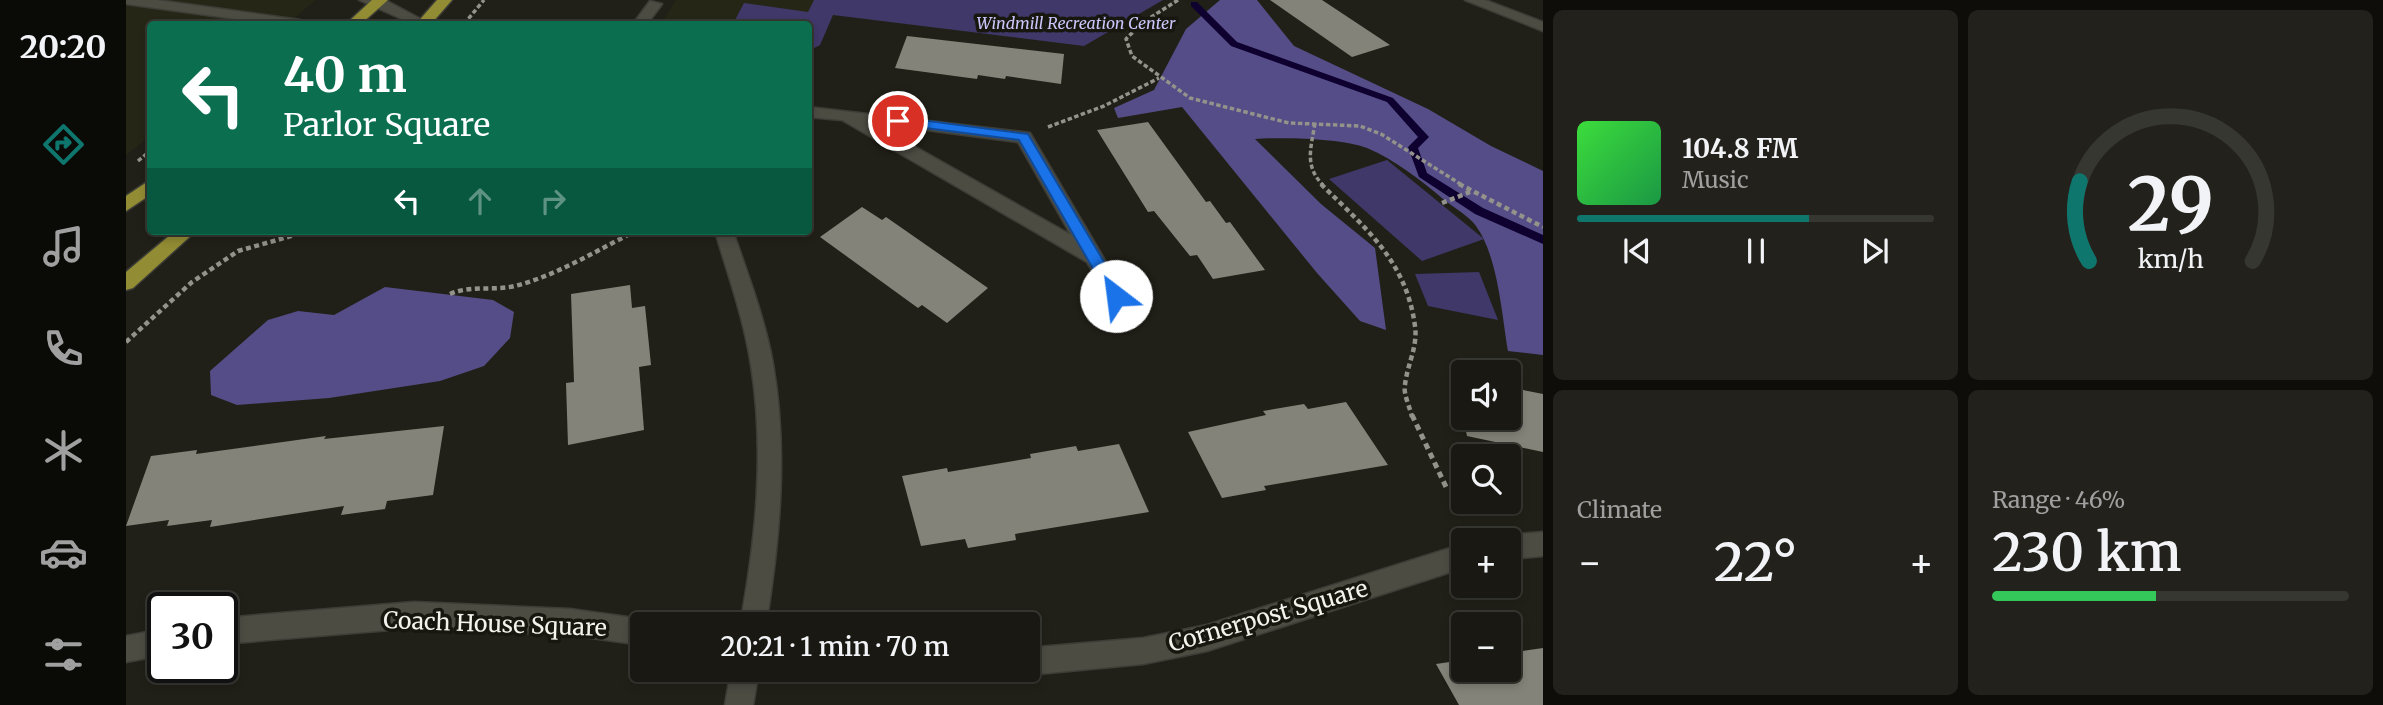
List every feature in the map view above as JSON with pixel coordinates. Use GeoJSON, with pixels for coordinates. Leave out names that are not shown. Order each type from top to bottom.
{"type":"FeatureCollection","features":[{"type":"Feature","properties":{"kind":"main road"},"geometry":{"type":"LineString","coordinates":[[426,21],[446,0]]}},
{"type":"Feature","properties":{"kind":"main road"},"geometry":{"type":"LineString","coordinates":[[356,21],[375,1]]}},
{"type":"Feature","properties":{"kind":"main road"},"geometry":{"type":"LineString","coordinates":[[126,205],[147,188]]}},
{"type":"Feature","properties":{"kind":"main road"},"geometry":{"type":"LineString","coordinates":[[126,284],[182,235]]}},
{"type":"Feature","properties":{"kind":"street"},"geometry":{"type":"LineString","coordinates":[[126,0],[278,21]]}},
{"type":"Feature","properties":{"kind":"street"},"geometry":{"type":"LineString","coordinates":[[1472,0],[1543,27]]}},
{"type":"Feature","properties":{"kind":"street"},"geometry":{"type":"LineString","coordinates":[[375,1],[417,21]]}},
{"type":"Feature","properties":{"kind":"street"},"geometry":{"type":"LineString","coordinates":[[642,21],[655,4]]}},
{"type":"Feature","properties":{"kind":"street"},"geometry":{"type":"LineString","coordinates":[[812,112],[1024,136],[1116,296]]}},
{"type":"Feature","properties":{"kind":"street"},"geometry":{"type":"LineString","coordinates":[[846,115],[1094,257]]}},
{"type":"Feature","properties":{"kind":"street"},"geometry":{"type":"LineString","coordinates":[[725,235],[751,314],[762,365],[771,454],[769,522],[756,612]]}},
{"type":"Feature","properties":{"kind":"street"},"geometry":{"type":"LineString","coordinates":[[1521,546],[1543,544]]}},
{"type":"Feature","properties":{"kind":"street","name":"Cornerpost Square"},"geometry":{"type":"LineString","coordinates":[[1040,661],[1130,653],[1207,638],[1451,560]]}},
{"type":"Feature","properties":{"kind":"street","name":"Coach House Square"},"geometry":{"type":"LineString","coordinates":[[238,630],[414,615],[570,622],[630,630]]}},
{"type":"Feature","properties":{"kind":"street"},"geometry":{"type":"LineString","coordinates":[[126,649],[147,645]]}},
{"type":"Feature","properties":{"kind":"street"},"geometry":{"type":"LineString","coordinates":[[739,705],[743,682]]}},
{"type":"Feature","properties":{"kind":"path"},"geometry":{"type":"LineString","coordinates":[[466,21],[484,0]]}},
{"type":"Feature","properties":{"kind":"path"},"geometry":{"type":"LineString","coordinates":[[1178,0],[1159,15],[1135,27],[1126,38],[1132,56],[1158,78],[1191,98],[1289,123],[1360,126],[1411,152],[1471,191],[1516,211],[1543,227]]}},
{"type":"Feature","properties":{"kind":"path"},"geometry":{"type":"LineString","coordinates":[[1024,136],[1104,106],[1158,78]]}},
{"type":"Feature","properties":{"kind":"path"},"geometry":{"type":"LineString","coordinates":[[1315,123],[1310,161],[1313,176],[1388,252],[1400,276],[1415,327],[1413,358],[1404,387],[1413,420],[1447,489]]}},
{"type":"Feature","properties":{"kind":"path"},"geometry":{"type":"LineString","coordinates":[[1442,203],[1471,191]]}},
{"type":"Feature","properties":{"kind":"path"},"geometry":{"type":"LineString","coordinates":[[126,342],[192,282],[238,251],[295,235]]}},
{"type":"Feature","properties":{"kind":"path"},"geometry":{"type":"LineString","coordinates":[[450,295],[461,288],[494,291],[520,285],[627,235]]}},
{"type":"Feature","properties":{"kind":"shaded area"},"geometry":{"type":"Polygon","coordinates":[[[126,0],[315,0],[291,21],[147,21],[147,138],[126,155],[126,0]]]}},
{"type":"Feature","properties":{"kind":"shaded area"},"geometry":{"type":"Polygon","coordinates":[[[676,0],[838,0],[820,45],[812,49],[812,21],[663,21],[676,0]]]}},
{"type":"Feature","properties":{"kind":"shaded area"},"geometry":{"type":"Polygon","coordinates":[[[1220,0],[1257,0],[1294,46],[1428,109],[1491,146],[1543,171],[1543,355],[1508,351],[1494,270],[1476,226],[1388,158],[1367,148],[1343,142],[1296,138],[1255,139],[1321,204],[1375,248],[1386,330],[1360,321],[1317,273],[1182,107],[1118,118],[1114,108],[1154,90],[1186,29],[1220,0]]]}},
{"type":"Feature","properties":{"kind":"shaded area"},"geometry":{"type":"Polygon","coordinates":[[[385,287],[493,300],[514,312],[510,338],[484,366],[440,381],[329,398],[237,405],[211,395],[210,371],[268,320],[298,311],[334,315],[385,287]]]}},
{"type":"Feature","properties":{"kind":"green space","name":"Windmill Recreation Center"},"geometry":{"type":"Polygon","coordinates":[[[814,0],[1163,0],[1084,46],[833,15],[820,45],[812,49],[812,21],[735,21],[744,3],[808,12],[814,0]]]}},
{"type":"Feature","properties":{"kind":"green space"},"geometry":{"type":"Polygon","coordinates":[[[1387,160],[1484,239],[1422,261],[1329,179],[1387,160]]]}},
{"type":"Feature","properties":{"kind":"green space"},"geometry":{"type":"Polygon","coordinates":[[[1479,272],[1498,320],[1428,306],[1415,274],[1479,272]]]}},
{"type":"Feature","properties":{"kind":"building"},"geometry":{"type":"Polygon","coordinates":[[[1270,0],[1322,0],[1390,45],[1352,57],[1270,0]]]}},
{"type":"Feature","properties":{"kind":"building"},"geometry":{"type":"Polygon","coordinates":[[[907,36],[1064,54],[1061,84],[1006,76],[1005,79],[978,75],[977,79],[895,68],[907,36]]]}},
{"type":"Feature","properties":{"kind":"building"},"geometry":{"type":"Polygon","coordinates":[[[1148,122],[1206,202],[1210,201],[1226,223],[1230,222],[1265,270],[1213,279],[1197,255],[1190,256],[1154,211],[1148,212],[1097,130],[1148,122]]]}},
{"type":"Feature","properties":{"kind":"building"},"geometry":{"type":"Polygon","coordinates":[[[862,207],[882,220],[886,217],[988,288],[947,323],[922,305],[918,308],[820,237],[862,207]]]}},
{"type":"Feature","properties":{"kind":"building"},"geometry":{"type":"Polygon","coordinates":[[[630,285],[632,308],[645,306],[651,365],[639,367],[644,430],[568,445],[566,383],[574,382],[571,294],[630,285]]]}},
{"type":"Feature","properties":{"kind":"building"},"geometry":{"type":"Polygon","coordinates":[[[1521,390],[1543,394],[1543,452],[1521,447],[1521,444],[1505,444],[1467,436],[1466,430],[1521,430],[1521,390]]]}},
{"type":"Feature","properties":{"kind":"building"},"geometry":{"type":"Polygon","coordinates":[[[1346,402],[1388,465],[1264,486],[1266,490],[1222,498],[1188,432],[1266,415],[1263,411],[1304,404],[1308,409],[1346,402]]]}},
{"type":"Feature","properties":{"kind":"building"},"geometry":{"type":"Polygon","coordinates":[[[444,426],[433,495],[387,501],[385,509],[341,515],[344,506],[210,527],[212,520],[167,526],[169,520],[126,526],[151,456],[197,450],[196,454],[326,436],[324,439],[444,426]]]}},
{"type":"Feature","properties":{"kind":"building"},"geometry":{"type":"Polygon","coordinates":[[[1119,444],[1149,512],[1015,534],[1016,540],[968,548],[965,539],[921,546],[902,476],[947,468],[948,472],[1031,458],[1030,454],[1076,446],[1078,451],[1119,444]]]}},
{"type":"Feature","properties":{"kind":"building"},"geometry":{"type":"Polygon","coordinates":[[[1543,648],[1543,705],[1459,705],[1436,664],[1451,662],[1451,682],[1521,682],[1521,651],[1543,648]]]}},
{"type":"Feature","properties":{"kind":"waterway"},"geometry":{"type":"LineString","coordinates":[[1194,4],[1234,44],[1390,100],[1424,137],[1413,147],[1423,175],[1479,211],[1543,240]]}},
{"type":"Feature","properties":{"kind":"route"},"geometry":{"type":"LineString","coordinates":[[898,121],[1024,136],[1116,296]]}}]}
